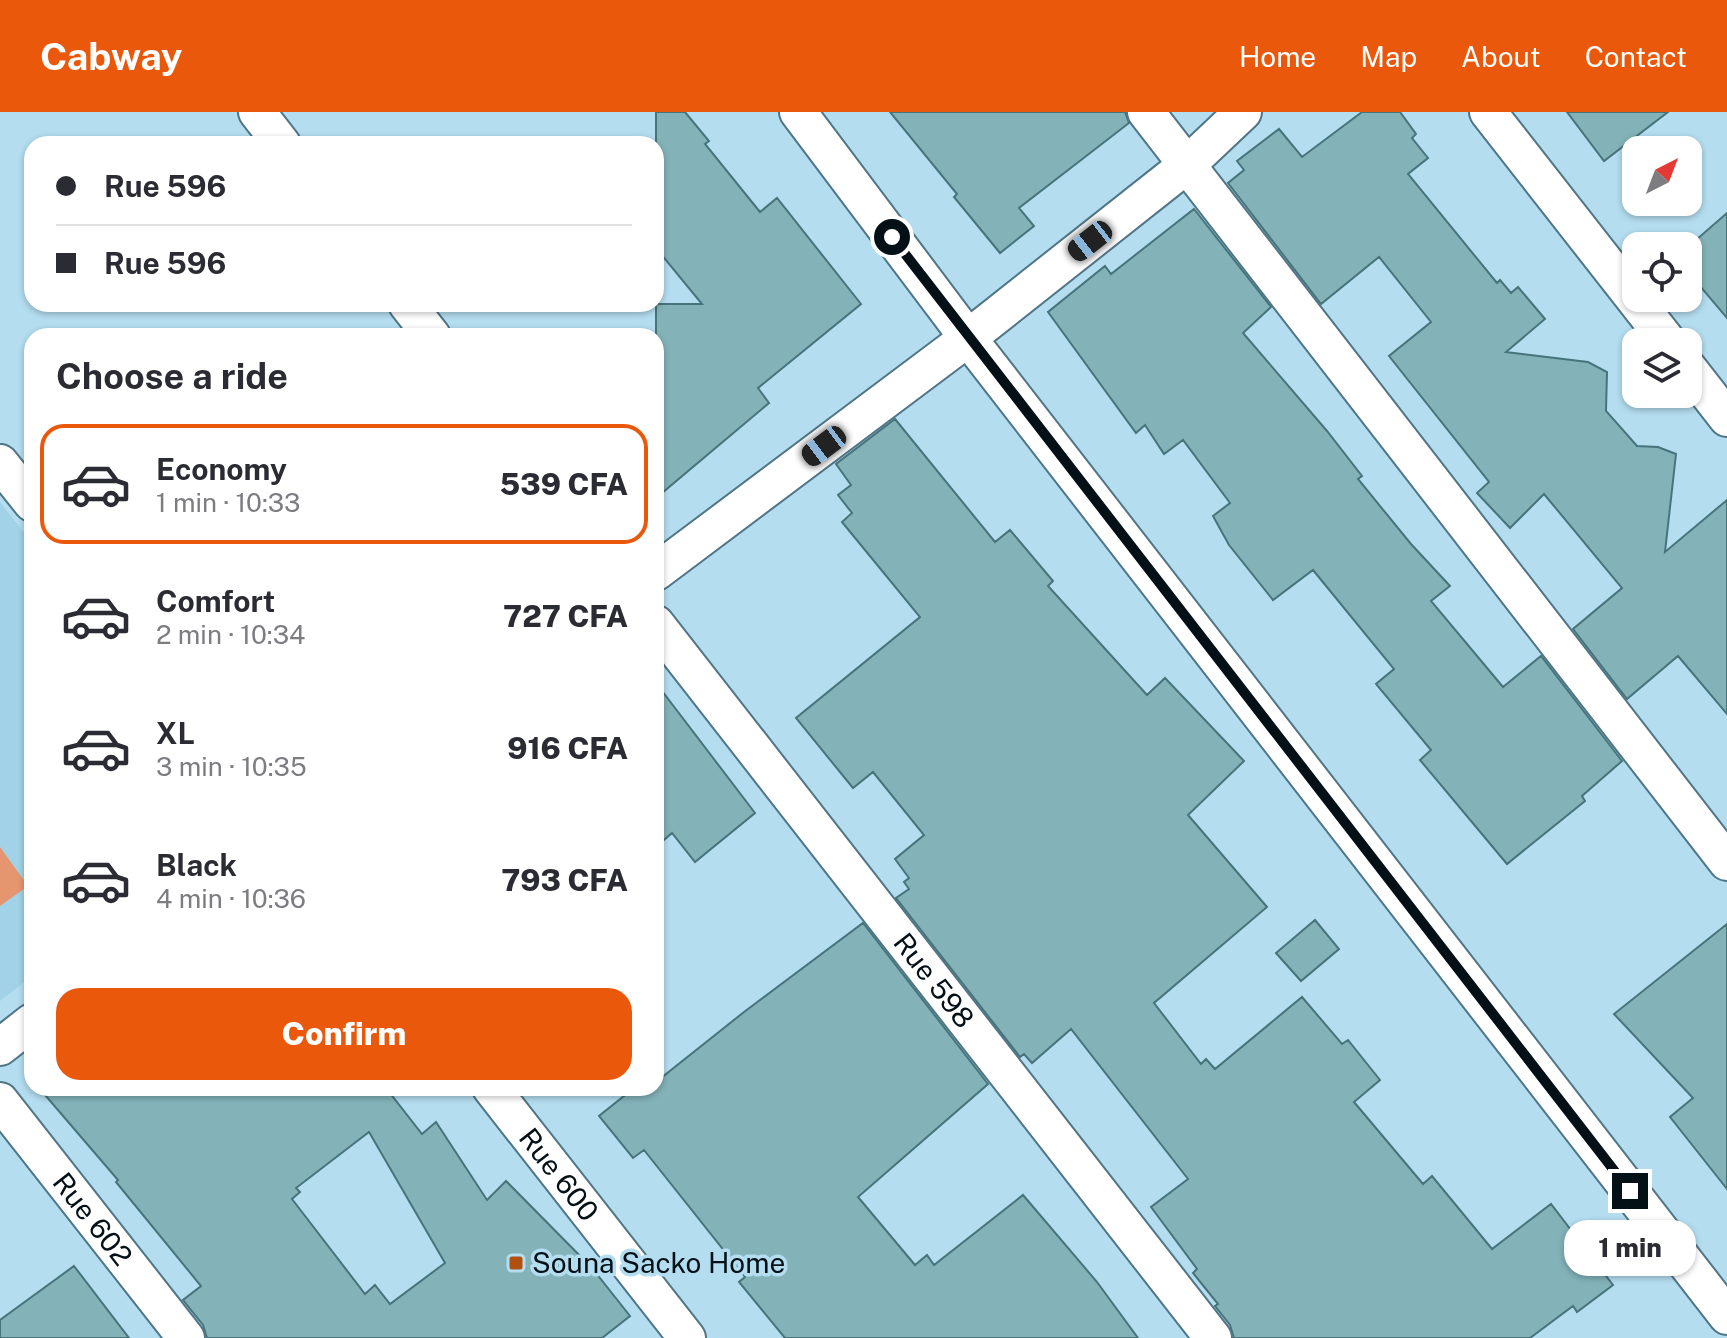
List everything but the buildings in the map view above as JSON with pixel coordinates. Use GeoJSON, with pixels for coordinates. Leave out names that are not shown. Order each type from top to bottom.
{"type":"FeatureCollection","features":[{"type":"Feature","properties":{"kind":"street"},"geometry":{"type":"LineString","coordinates":[[257,112],[276,136]]}},
{"type":"Feature","properties":{"kind":"street"},"geometry":{"type":"LineString","coordinates":[[798,112],[968,338],[1727,1316]]}},
{"type":"Feature","properties":{"kind":"street"},"geometry":{"type":"LineString","coordinates":[[1146,112],[1727,862]]}},
{"type":"Feature","properties":{"kind":"street"},"geometry":{"type":"LineString","coordinates":[[664,566],[968,338],[1188,164],[1243,112]]}},
{"type":"Feature","properties":{"kind":"street"},"geometry":{"type":"LineString","coordinates":[[1488,112],[1657,328]]}},
{"type":"Feature","properties":{"kind":"street"},"geometry":{"type":"LineString","coordinates":[[413,312],[426,328]]}},
{"type":"Feature","properties":{"kind":"street"},"geometry":{"type":"LineString","coordinates":[[1702,386],[1727,418]]}},
{"type":"Feature","properties":{"kind":"street"},"geometry":{"type":"LineString","coordinates":[[0,463],[24,493]]}},
{"type":"Feature","properties":{"kind":"street","name":"Rue 598"},"geometry":{"type":"LineString","coordinates":[[664,634],[1213,1338]]}},
{"type":"Feature","properties":{"kind":"street"},"geometry":{"type":"LineString","coordinates":[[0,1047],[24,1028]]}},
{"type":"Feature","properties":{"kind":"street","name":"Rue 600"},"geometry":{"type":"LineString","coordinates":[[497,1096],[687,1338]]}},
{"type":"Feature","properties":{"kind":"street","name":"Rue 602"},"geometry":{"type":"LineString","coordinates":[[0,1101],[186,1338]]}},
{"type":"Feature","properties":{"kind":"shaded area"},"geometry":{"type":"Polygon","coordinates":[[[0,502],[24,533],[24,982],[0,1001],[0,502]]]}},
{"type":"Feature","properties":{"kind":"shaded area"},"geometry":{"type":"Polygon","coordinates":[[[0,847],[24,880],[24,889],[0,906],[0,847]]]}},
{"type":"Feature","properties":{"kind":"place","name":"Souna Sacko Home"},"geometry":{"type":"Point","coordinates":[516,1263]}},
{"type":"Feature","properties":{"kind":"route"},"geometry":{"type":"LineString","coordinates":[[892,237],[1630,1191]]}}]}
